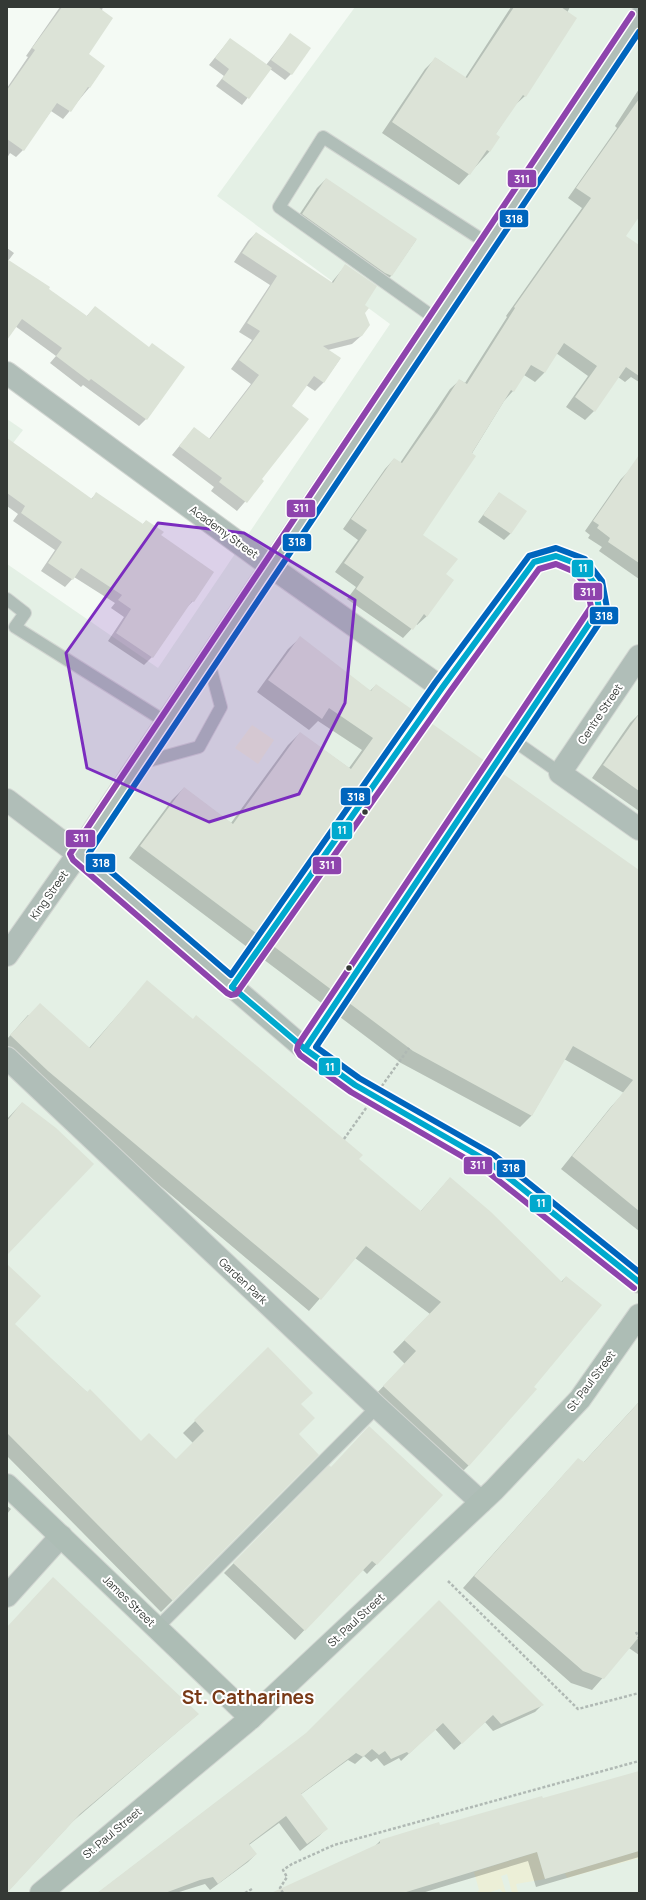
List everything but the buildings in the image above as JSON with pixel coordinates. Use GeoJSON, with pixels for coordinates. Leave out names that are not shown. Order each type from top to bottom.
{"type":"FeatureCollection","features":[{"type":"Feature","properties":{"kind":"main road","name":"St. Paul Street"},"geometry":{"type":"LineString","coordinates":[[41,1893],[251,1718],[481,1502],[580,1399],[639,1315]]}},
{"type":"Feature","properties":{"kind":"main road","name":"James Street"},"geometry":{"type":"LineString","coordinates":[[7,1485],[251,1718]]}},
{"type":"Feature","properties":{"kind":"street","name":"King Street"},"geometry":{"type":"LineString","coordinates":[[7,955],[78,854],[208,658],[639,18]]}},
{"type":"Feature","properties":{"kind":"street","name":"Academy Street"},"geometry":{"type":"LineString","coordinates":[[8,375],[270,566],[442,688]]}},
{"type":"Feature","properties":{"kind":"street","name":"Centre Street"},"geometry":{"type":"LineString","coordinates":[[560,773],[639,656]]}},
{"type":"Feature","properties":{"kind":"street"},"geometry":{"type":"LineString","coordinates":[[560,773],[639,829]]}},
{"type":"Feature","properties":{"kind":"street"},"geometry":{"type":"LineString","coordinates":[[7,800],[78,854],[305,1049],[355,1085],[489,1162],[639,1282]]}},
{"type":"Feature","properties":{"kind":"street","name":"Garden Park"},"geometry":{"type":"LineString","coordinates":[[7,1058],[377,1407],[481,1502]]}},
{"type":"Feature","properties":{"kind":"street"},"geometry":{"type":"LineString","coordinates":[[7,1596],[61,1536]]}},
{"type":"Feature","properties":{"kind":"lane"},"geometry":{"type":"LineString","coordinates":[[436,319],[279,207],[323,137],[487,243]]}},
{"type":"Feature","properties":{"kind":"lane"},"geometry":{"type":"LineString","coordinates":[[442,688],[534,562],[556,556],[580,565],[595,584],[599,609],[514,740],[560,773]]}},
{"type":"Feature","properties":{"kind":"lane"},"geometry":{"type":"LineString","coordinates":[[7,599],[25,613],[15,627],[166,722]]}},
{"type":"Feature","properties":{"kind":"lane"},"geometry":{"type":"LineString","coordinates":[[137,764],[199,747],[221,706],[208,658]]}},
{"type":"Feature","properties":{"kind":"lane"},"geometry":{"type":"LineString","coordinates":[[157,1628],[377,1407]]}},
{"type":"Feature","properties":{"kind":"path"},"geometry":{"type":"LineString","coordinates":[[344,1139],[409,1048]]}},
{"type":"Feature","properties":{"kind":"path"},"geometry":{"type":"LineString","coordinates":[[448,1581],[578,1709],[639,1693]]}},
{"type":"Feature","properties":{"kind":"path"},"geometry":{"type":"LineString","coordinates":[[636,1632],[639,1638]]}},
{"type":"Feature","properties":{"kind":"path"},"geometry":{"type":"LineString","coordinates":[[283,1893],[280,1888],[287,1877],[283,1870],[292,1864],[334,1845],[639,1761]]}},
{"type":"Feature","properties":{"kind":"path"},"geometry":{"type":"LineString","coordinates":[[245,1893],[252,1888]]}},
{"type":"Feature","properties":{"kind":"highlighted area"},"geometry":{"type":"Polygon","coordinates":[[[158,523],[244,533],[355,600],[345,703],[299,794],[209,822],[87,768],[66,653],[158,523]]]}},
{"type":"Feature","properties":{"kind":"shaded area"},"geometry":{"type":"Polygon","coordinates":[[[355,7],[639,7],[639,1893],[7,1893],[7,564],[158,668],[390,324],[217,196],[355,7]]]}},
{"type":"Feature","properties":{"kind":"shaded area"},"geometry":{"type":"Polygon","coordinates":[[[7,419],[23,430],[7,451],[7,419]]]}},
{"type":"Feature","properties":{"kind":"green space"},"geometry":{"type":"Polygon","coordinates":[[[252,725],[274,740],[258,764],[235,748],[252,725]]]}},
{"type":"Feature","properties":{"kind":"green space"},"geometry":{"type":"Polygon","coordinates":[[[639,1851],[639,1858],[567,1878],[565,1873],[639,1851]]]}},
{"type":"Feature","properties":{"kind":"green space"},"geometry":{"type":"Polygon","coordinates":[[[537,1852],[545,1879],[516,1884],[518,1892],[512,1893],[507,1874],[501,1876],[506,1893],[503,1893],[500,1889],[487,1893],[477,1893],[479,1890],[474,1872],[537,1852]]]}},
{"type":"Feature","properties":{"kind":"transit line","name":"311"},"geometry":{"type":"LineString","coordinates":[[632,14],[70,854],[73,860],[227,993],[231,995],[236,994],[449,693],[539,569],[556,564],[575,572],[587,587],[591,607],[298,1045],[297,1050],[300,1055],[351,1092],[484,1169],[634,1288]]}},
{"type":"Feature","properties":{"kind":"transit line","name":"318"},"geometry":{"type":"LineString","coordinates":[[639,32],[89,853],[231,975],[435,683],[529,556],[556,548],[585,559],[602,581],[607,608],[606,613],[316,1047],[359,1078],[494,1155],[639,1272]]}},
{"type":"Feature","properties":{"kind":"transit line","name":"11"},"geometry":{"type":"LineString","coordinates":[[232,987],[442,688],[534,562],[556,556],[580,565],[595,584],[599,609],[305,1049]]}},
{"type":"Feature","properties":{"kind":"transit line","name":"11"},"geometry":{"type":"LineString","coordinates":[[232,987],[305,1049],[355,1085],[489,1162],[639,1282]]}},
{"type":"Feature","properties":{"kind":"district","name":"St. Catharines"},"geometry":{"type":"Point","coordinates":[248,1697]}}]}
